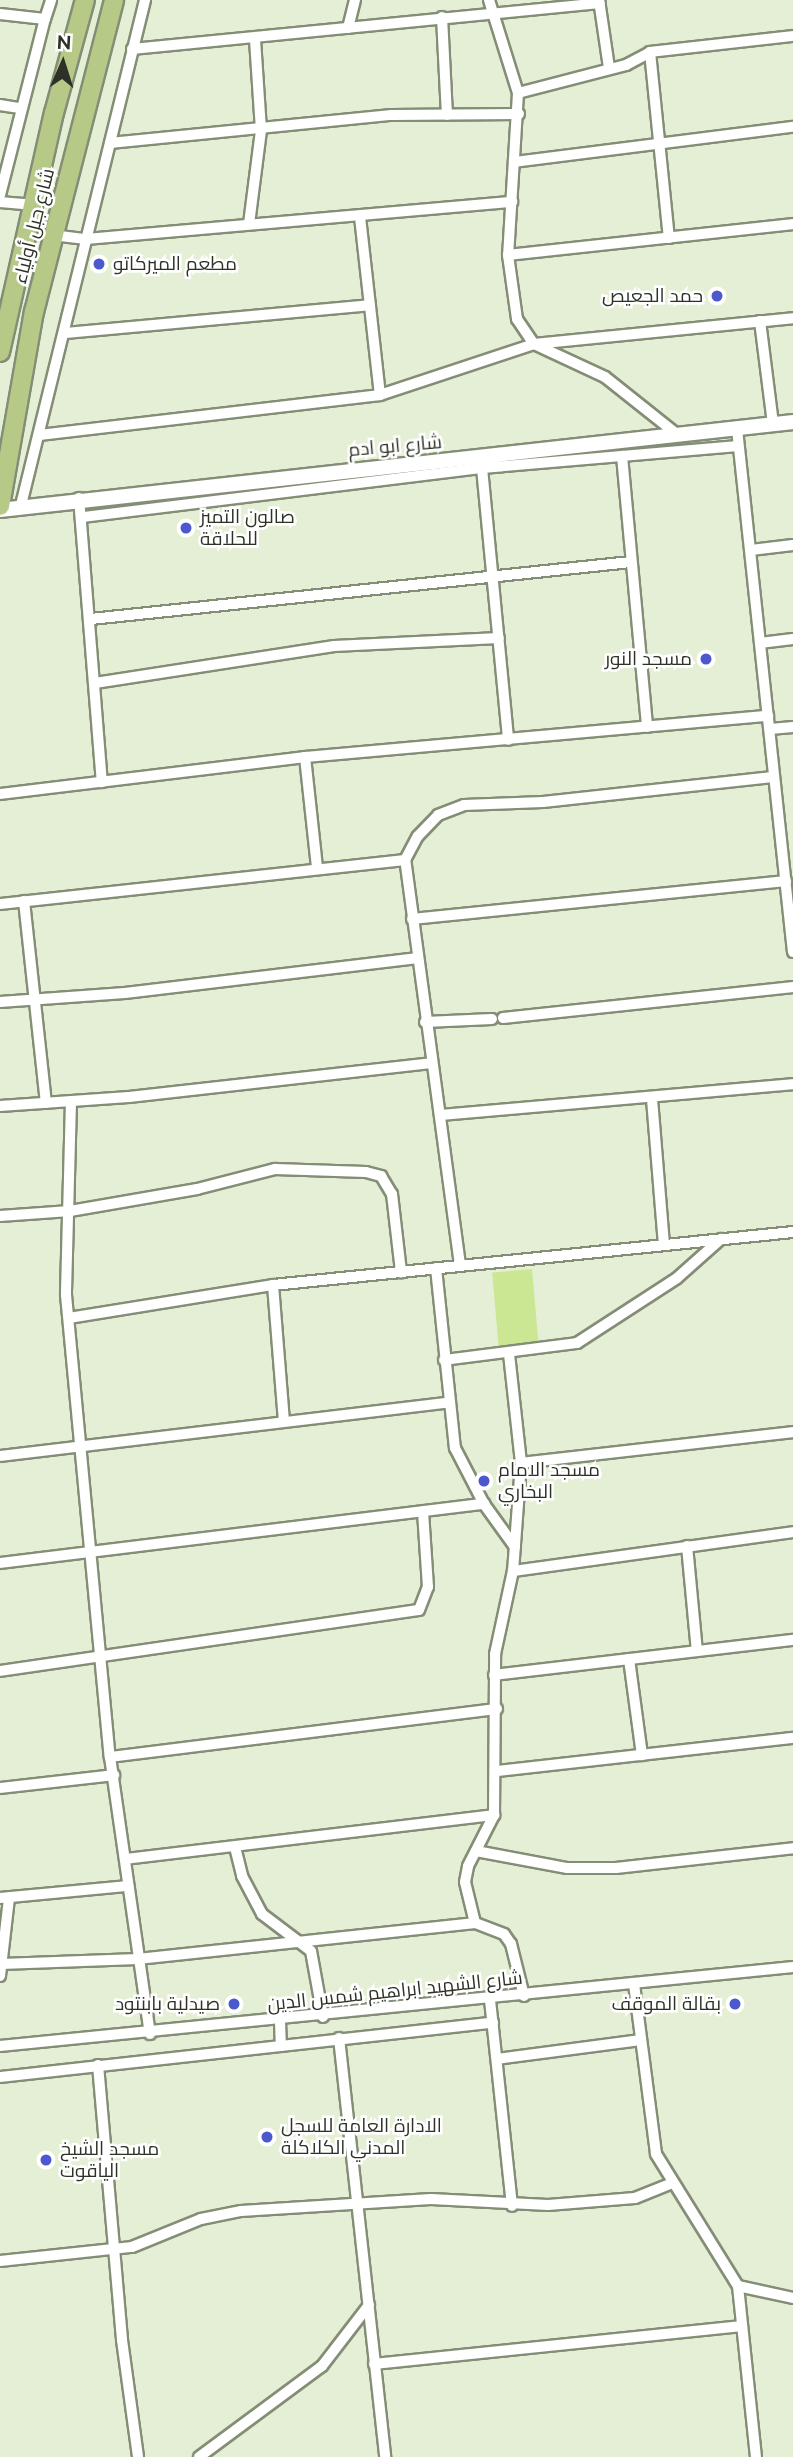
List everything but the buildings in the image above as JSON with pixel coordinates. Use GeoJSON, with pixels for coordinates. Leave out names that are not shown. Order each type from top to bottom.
{"type":"FeatureCollection","features":[{"type":"Feature","properties":{"kind":"main road","name":"شارع جبل أولياء"},"geometry":{"type":"LineString","coordinates":[[0,352],[6,296],[85,0]]}},
{"type":"Feature","properties":{"kind":"main road","name":"شارع جبل أولياء"},"geometry":{"type":"LineString","coordinates":[[0,508],[52,235],[114,0]]}},
{"type":"Feature","properties":{"kind":"street"},"geometry":{"type":"LineString","coordinates":[[0,195],[20,108],[51,0]]}},
{"type":"Feature","properties":{"kind":"street"},"geometry":{"type":"LineString","coordinates":[[21,505],[145,0]]}},
{"type":"Feature","properties":{"kind":"street"},"geometry":{"type":"LineString","coordinates":[[348,28],[355,0]]}},
{"type":"Feature","properties":{"kind":"street"},"geometry":{"type":"LineString","coordinates":[[489,0],[518,93],[519,114],[508,255],[517,318],[534,344],[606,377],[678,435]]}},
{"type":"Feature","properties":{"kind":"street"},"geometry":{"type":"LineString","coordinates":[[132,49],[256,39],[600,1],[609,68]]}},
{"type":"Feature","properties":{"kind":"street"},"geometry":{"type":"LineString","coordinates":[[0,13],[45,19]]}},
{"type":"Feature","properties":{"kind":"street"},"geometry":{"type":"LineString","coordinates":[[442,17],[447,115]]}},
{"type":"Feature","properties":{"kind":"street"},"geometry":{"type":"LineString","coordinates":[[518,93],[609,68],[650,52],[793,36]]}},
{"type":"Feature","properties":{"kind":"street"},"geometry":{"type":"LineString","coordinates":[[249,225],[261,130],[256,39]]}},
{"type":"Feature","properties":{"kind":"street"},"geometry":{"type":"LineString","coordinates":[[650,52],[657,145],[669,238]]}},
{"type":"Feature","properties":{"kind":"street"},"geometry":{"type":"LineString","coordinates":[[0,105],[20,108]]}},
{"type":"Feature","properties":{"kind":"street"},"geometry":{"type":"LineString","coordinates":[[110,143],[392,115],[519,114]]}},
{"type":"Feature","properties":{"kind":"street"},"geometry":{"type":"LineString","coordinates":[[514,162],[793,127]]}},
{"type":"Feature","properties":{"kind":"street"},"geometry":{"type":"LineString","coordinates":[[0,202],[32,205]]}},
{"type":"Feature","properties":{"kind":"street"},"geometry":{"type":"LineString","coordinates":[[52,235],[86,240],[512,202]]}},
{"type":"Feature","properties":{"kind":"street"},"geometry":{"type":"LineString","coordinates":[[360,217],[380,395]]}},
{"type":"Feature","properties":{"kind":"street"},"geometry":{"type":"LineString","coordinates":[[508,255],[793,224]]}},
{"type":"Feature","properties":{"kind":"street"},"geometry":{"type":"LineString","coordinates":[[65,332],[370,305]]}},
{"type":"Feature","properties":{"kind":"street"},"geometry":{"type":"LineString","coordinates":[[40,435],[380,395],[534,344],[793,318]]}},
{"type":"Feature","properties":{"kind":"street"},"geometry":{"type":"LineString","coordinates":[[760,321],[773,424]]}},
{"type":"Feature","properties":{"kind":"street","name":"شارع ابو ادم"},"geometry":{"type":"LineString","coordinates":[[0,508],[793,422]]}},
{"type":"Feature","properties":{"kind":"street"},"geometry":{"type":"LineString","coordinates":[[737,429],[793,951]]}},
{"type":"Feature","properties":{"kind":"street"},"geometry":{"type":"LineString","coordinates":[[83,517],[482,468],[738,446]]}},
{"type":"Feature","properties":{"kind":"street"},"geometry":{"type":"LineString","coordinates":[[622,456],[647,727]]}},
{"type":"Feature","properties":{"kind":"street"},"geometry":{"type":"LineString","coordinates":[[482,468],[508,740]]}},
{"type":"Feature","properties":{"kind":"street"},"geometry":{"type":"LineString","coordinates":[[79,498],[83,517],[102,782]]}},
{"type":"Feature","properties":{"kind":"street"},"geometry":{"type":"LineString","coordinates":[[751,550],[793,545]]}},
{"type":"Feature","properties":{"kind":"street"},"geometry":{"type":"LineString","coordinates":[[91,619],[493,574],[632,562]]}},
{"type":"Feature","properties":{"kind":"street"},"geometry":{"type":"LineString","coordinates":[[95,683],[334,646],[499,638]]}},
{"type":"Feature","properties":{"kind":"street"},"geometry":{"type":"LineString","coordinates":[[760,643],[793,639]]}},
{"type":"Feature","properties":{"kind":"street"},"geometry":{"type":"LineString","coordinates":[[0,794],[305,757],[768,716]]}},
{"type":"Feature","properties":{"kind":"street"},"geometry":{"type":"LineString","coordinates":[[770,729],[793,727]]}},
{"type":"Feature","properties":{"kind":"street"},"geometry":{"type":"LineString","coordinates":[[305,757],[317,868]]}},
{"type":"Feature","properties":{"kind":"street"},"geometry":{"type":"LineString","coordinates":[[460,1265],[405,860],[426,825],[438,815],[464,806],[543,802],[773,777]]}},
{"type":"Feature","properties":{"kind":"street"},"geometry":{"type":"LineString","coordinates":[[780,824],[793,823]]}},
{"type":"Feature","properties":{"kind":"street"},"geometry":{"type":"LineString","coordinates":[[0,904],[405,860]]}},
{"type":"Feature","properties":{"kind":"street"},"geometry":{"type":"LineString","coordinates":[[412,919],[786,881]]}},
{"type":"Feature","properties":{"kind":"street"},"geometry":{"type":"LineString","coordinates":[[24,901],[38,999],[46,1103]]}},
{"type":"Feature","properties":{"kind":"street"},"geometry":{"type":"LineString","coordinates":[[0,1002],[418,958]]}},
{"type":"Feature","properties":{"kind":"street"},"geometry":{"type":"LineString","coordinates":[[425,1022],[498,1018],[793,986]]}},
{"type":"Feature","properties":{"kind":"street"},"geometry":{"type":"LineString","coordinates":[[0,1106],[431,1063]]}},
{"type":"Feature","properties":{"kind":"street"},"geometry":{"type":"LineString","coordinates":[[440,1115],[652,1099],[793,1084]]}},
{"type":"Feature","properties":{"kind":"street"},"geometry":{"type":"LineString","coordinates":[[652,1099],[664,1244]]}},
{"type":"Feature","properties":{"kind":"street"},"geometry":{"type":"LineString","coordinates":[[71,1101],[69,1318],[110,1757],[150,2034]]}},
{"type":"Feature","properties":{"kind":"street"},"geometry":{"type":"LineString","coordinates":[[0,1216],[70,1211],[197,1189],[275,1169],[366,1172],[381,1176],[391,1194],[401,1272]]}},
{"type":"Feature","properties":{"kind":"street"},"geometry":{"type":"LineString","coordinates":[[69,1318],[273,1285],[793,1232]]}},
{"type":"Feature","properties":{"kind":"street"},"geometry":{"type":"LineString","coordinates":[[444,1360],[554,1349],[597,1333],[677,1278],[721,1239]]}},
{"type":"Feature","properties":{"kind":"street"},"geometry":{"type":"LineString","coordinates":[[436,1268],[447,1403],[455,1448],[484,1504],[515,1547]]}},
{"type":"Feature","properties":{"kind":"street"},"geometry":{"type":"LineString","coordinates":[[273,1285],[284,1421]]}},
{"type":"Feature","properties":{"kind":"street"},"geometry":{"type":"LineString","coordinates":[[475,1923],[465,1882],[476,1851],[494,1815],[498,1771],[494,1675],[500,1624],[513,1571],[521,1463],[509,1354]]}},
{"type":"Feature","properties":{"kind":"street"},"geometry":{"type":"LineString","coordinates":[[0,1456],[82,1449],[284,1421],[447,1403]]}},
{"type":"Feature","properties":{"kind":"street"},"geometry":{"type":"LineString","coordinates":[[521,1463],[793,1432]]}},
{"type":"Feature","properties":{"kind":"street"},"geometry":{"type":"LineString","coordinates":[[0,1563],[484,1504]]}},
{"type":"Feature","properties":{"kind":"street"},"geometry":{"type":"LineString","coordinates":[[0,1671],[419,1610],[428,1587],[423,1511]]}},
{"type":"Feature","properties":{"kind":"street"},"geometry":{"type":"LineString","coordinates":[[513,1571],[793,1532]]}},
{"type":"Feature","properties":{"kind":"street"},"geometry":{"type":"LineString","coordinates":[[687,1546],[696,1651]]}},
{"type":"Feature","properties":{"kind":"street"},"geometry":{"type":"LineString","coordinates":[[494,1675],[793,1640]]}},
{"type":"Feature","properties":{"kind":"street"},"geometry":{"type":"LineString","coordinates":[[629,1659],[642,1755]]}},
{"type":"Feature","properties":{"kind":"street"},"geometry":{"type":"LineString","coordinates":[[110,1757],[497,1709]]}},
{"type":"Feature","properties":{"kind":"street"},"geometry":{"type":"LineString","coordinates":[[498,1771],[793,1738]]}},
{"type":"Feature","properties":{"kind":"street"},"geometry":{"type":"LineString","coordinates":[[0,1788],[114,1775]]}},
{"type":"Feature","properties":{"kind":"street"},"geometry":{"type":"LineString","coordinates":[[125,1859],[494,1815]]}},
{"type":"Feature","properties":{"kind":"street"},"geometry":{"type":"LineString","coordinates":[[235,1847],[242,1877],[262,1914],[304,1944],[314,1958],[323,2017]]}},
{"type":"Feature","properties":{"kind":"street"},"geometry":{"type":"LineString","coordinates":[[476,1851],[567,1868],[616,1868],[793,1848]]}},
{"type":"Feature","properties":{"kind":"street"},"geometry":{"type":"LineString","coordinates":[[128,1886],[4,1898],[1,1970],[304,1944],[475,1923],[504,1934],[510,1944],[524,1996]]}},
{"type":"Feature","properties":{"kind":"street","name":"شارع الشهيد ابراهيم شمس الدين"},"geometry":{"type":"LineString","coordinates":[[0,2046],[323,2017],[793,1967]]}},
{"type":"Feature","properties":{"kind":"street"},"geometry":{"type":"LineString","coordinates":[[634,1984],[656,2154],[738,2286],[756,2457]]}},
{"type":"Feature","properties":{"kind":"street"},"geometry":{"type":"LineString","coordinates":[[490,2000],[512,2206]]}},
{"type":"Feature","properties":{"kind":"street"},"geometry":{"type":"LineString","coordinates":[[280,2021],[281,2046]]}},
{"type":"Feature","properties":{"kind":"street"},"geometry":{"type":"LineString","coordinates":[[0,2077],[493,2023]]}},
{"type":"Feature","properties":{"kind":"street"},"geometry":{"type":"LineString","coordinates":[[340,2038],[385,2457]]}},
{"type":"Feature","properties":{"kind":"street"},"geometry":{"type":"LineString","coordinates":[[497,2059],[641,2040]]}},
{"type":"Feature","properties":{"kind":"street"},"geometry":{"type":"LineString","coordinates":[[99,2066],[115,2250],[138,2457]]}},
{"type":"Feature","properties":{"kind":"street"},"geometry":{"type":"LineString","coordinates":[[0,2261],[115,2250],[219,2214],[445,2199],[512,2206],[635,2198],[673,2183]]}},
{"type":"Feature","properties":{"kind":"street"},"geometry":{"type":"LineString","coordinates":[[738,2286],[793,2298]]}},
{"type":"Feature","properties":{"kind":"street"},"geometry":{"type":"LineString","coordinates":[[199,2457],[322,2366],[369,2305]]}},
{"type":"Feature","properties":{"kind":"street"},"geometry":{"type":"LineString","coordinates":[[374,2364],[742,2326]]}},
{"type":"Feature","properties":{"kind":"green space"},"geometry":{"type":"Polygon","coordinates":[[[532,1269],[539,1346],[499,1349],[492,1272],[532,1269]]]}},
{"type":"Feature","properties":{"kind":"place","name":"مطعم الميركاتو"},"geometry":{"type":"Point","coordinates":[99,264]}},
{"type":"Feature","properties":{"kind":"place","name":"حمد الجعيص"},"geometry":{"type":"Point","coordinates":[717,296]}},
{"type":"Feature","properties":{"kind":"place","name":"صالون التميز للحلاقة"},"geometry":{"type":"Point","coordinates":[186,528]}},
{"type":"Feature","properties":{"kind":"place","name":"مسجد النور"},"geometry":{"type":"Point","coordinates":[706,659]}},
{"type":"Feature","properties":{"kind":"place","name":"مسجد الامام البخاري"},"geometry":{"type":"Point","coordinates":[484,1481]}},
{"type":"Feature","properties":{"kind":"place","name":"صيدلية بابنتود"},"geometry":{"type":"Point","coordinates":[234,2004]}},
{"type":"Feature","properties":{"kind":"place","name":"بقالة الموقف"},"geometry":{"type":"Point","coordinates":[735,2004]}},
{"type":"Feature","properties":{"kind":"place","name":"الادارة العامة للسجل المدني الكلاكلة"},"geometry":{"type":"Point","coordinates":[267,2137]}},
{"type":"Feature","properties":{"kind":"place","name":"مسجد الشيخ الياقوت"},"geometry":{"type":"Point","coordinates":[46,2160]}}]}
